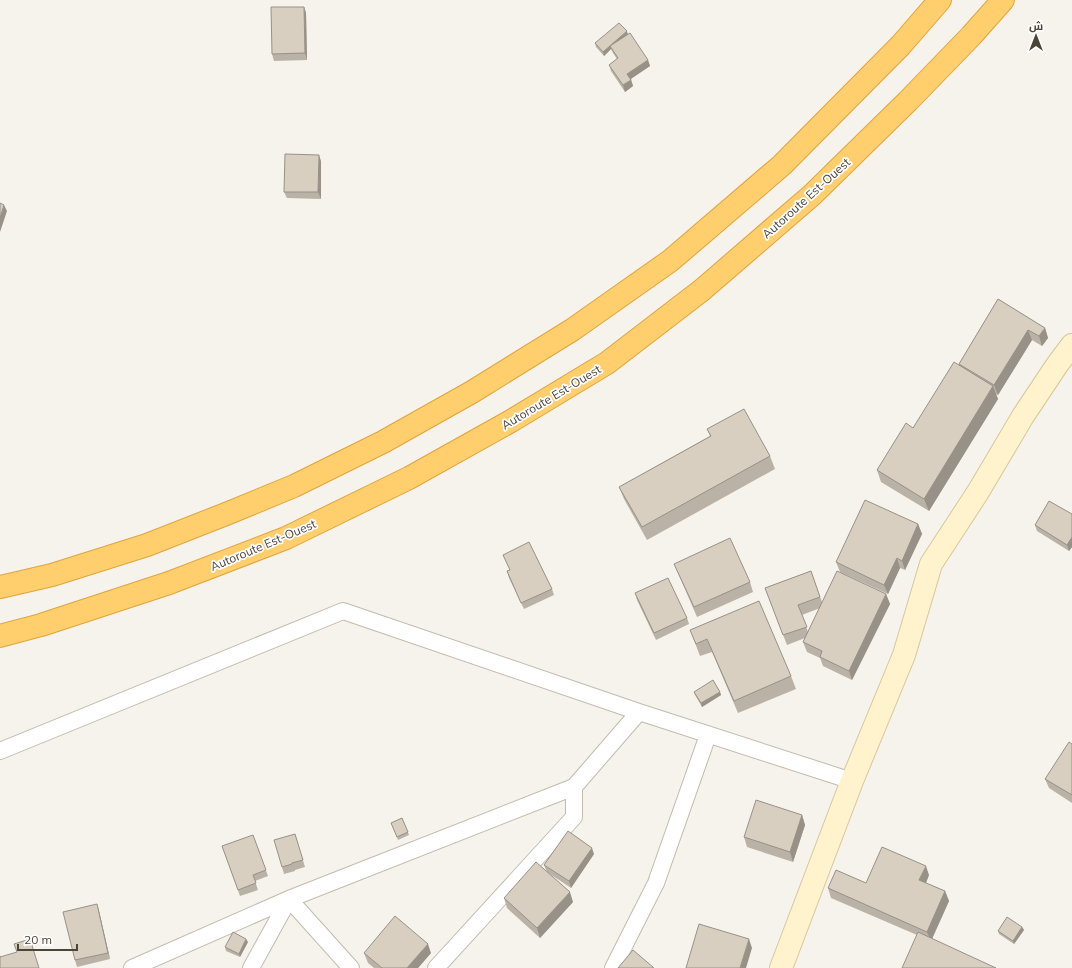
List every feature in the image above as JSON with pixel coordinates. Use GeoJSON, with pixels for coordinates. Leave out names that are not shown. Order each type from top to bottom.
{"type":"FeatureCollection","features":[{"type":"Feature","properties":{"kind":"highway"},"geometry":{"type":"LineString","coordinates":[[0,587],[52,575],[147,545],[294,486],[383,442],[472,392],[572,330],[670,261],[782,165],[901,45],[940,0]]}},
{"type":"Feature","properties":{"kind":"highway","name":"Autoroute Est-Ouest"},"geometry":{"type":"LineString","coordinates":[[0,636],[41,625],[170,583],[286,538],[408,478],[511,421],[607,363],[702,290],[812,195],[913,96],[971,36],[1003,0]]}},
{"type":"Feature","properties":{"kind":"main road"},"geometry":{"type":"LineString","coordinates":[[781,968],[852,781],[904,654],[931,564],[978,492],[1023,416],[1057,365],[1072,346]]}},
{"type":"Feature","properties":{"kind":"street"},"geometry":{"type":"LineString","coordinates":[[0,750],[343,611],[639,712],[852,781]]}},
{"type":"Feature","properties":{"kind":"street"},"geometry":{"type":"LineString","coordinates":[[132,968],[289,899],[574,788],[639,712]]}},
{"type":"Feature","properties":{"kind":"street"},"geometry":{"type":"LineString","coordinates":[[613,968],[656,883],[708,735]]}},
{"type":"Feature","properties":{"kind":"street"},"geometry":{"type":"LineString","coordinates":[[436,968],[574,817],[574,788]]}},
{"type":"Feature","properties":{"kind":"street"},"geometry":{"type":"LineString","coordinates":[[251,968],[289,899]]}},
{"type":"Feature","properties":{"kind":"street"},"geometry":{"type":"LineString","coordinates":[[289,899],[351,968]]}},
{"type":"Feature","properties":{"kind":"building"},"geometry":{"type":"Polygon","coordinates":[[[271,7],[304,7],[305,53],[272,54],[271,7]]]}},
{"type":"Feature","properties":{"kind":"building"},"geometry":{"type":"Polygon","coordinates":[[[619,23],[627,31],[603,52],[595,43],[619,23]]]}},
{"type":"Feature","properties":{"kind":"building"},"geometry":{"type":"Polygon","coordinates":[[[630,33],[648,60],[627,74],[631,80],[623,85],[609,65],[618,58],[610,46],[630,33]]]}},
{"type":"Feature","properties":{"kind":"building"},"geometry":{"type":"Polygon","coordinates":[[[285,154],[319,155],[318,192],[284,192],[285,154]]]}},
{"type":"Feature","properties":{"kind":"building"},"geometry":{"type":"Polygon","coordinates":[[[0,203],[4,205],[0,218],[0,203]]]}},
{"type":"Feature","properties":{"kind":"building"},"geometry":{"type":"Polygon","coordinates":[[[998,299],[1045,328],[1039,336],[1028,330],[994,385],[959,364],[998,299]]]}},
{"type":"Feature","properties":{"kind":"building"},"geometry":{"type":"Polygon","coordinates":[[[954,362],[993,386],[924,499],[877,470],[906,423],[913,428],[954,362]]]}},
{"type":"Feature","properties":{"kind":"building"},"geometry":{"type":"Polygon","coordinates":[[[744,409],[770,456],[642,527],[619,487],[711,436],[707,429],[744,409]]]}},
{"type":"Feature","properties":{"kind":"building"},"geometry":{"type":"Polygon","coordinates":[[[865,500],[918,524],[902,561],[897,558],[884,585],[836,562],[865,500]]]}},
{"type":"Feature","properties":{"kind":"building"},"geometry":{"type":"Polygon","coordinates":[[[1049,501],[1072,514],[1072,537],[1067,545],[1035,525],[1049,501]]]}},
{"type":"Feature","properties":{"kind":"building"},"geometry":{"type":"Polygon","coordinates":[[[730,538],[750,582],[694,607],[674,564],[730,538]]]}},
{"type":"Feature","properties":{"kind":"building"},"geometry":{"type":"Polygon","coordinates":[[[529,542],[552,589],[521,603],[507,571],[510,570],[503,555],[529,542]]]}},
{"type":"Feature","properties":{"kind":"building"},"geometry":{"type":"Polygon","coordinates":[[[811,571],[820,597],[798,605],[807,627],[783,635],[765,588],[811,571]]]}},
{"type":"Feature","properties":{"kind":"building"},"geometry":{"type":"Polygon","coordinates":[[[837,571],[886,594],[849,671],[820,657],[822,651],[803,642],[837,571]]]}},
{"type":"Feature","properties":{"kind":"building"},"geometry":{"type":"Polygon","coordinates":[[[668,578],[687,618],[654,633],[635,593],[668,578]]]}},
{"type":"Feature","properties":{"kind":"building"},"geometry":{"type":"Polygon","coordinates":[[[759,601],[791,676],[734,701],[707,639],[696,644],[690,630],[759,601]]]}},
{"type":"Feature","properties":{"kind":"building"},"geometry":{"type":"Polygon","coordinates":[[[713,680],[720,692],[701,703],[694,692],[713,680]]]}},
{"type":"Feature","properties":{"kind":"building"},"geometry":{"type":"Polygon","coordinates":[[[1069,742],[1072,744],[1072,795],[1045,779],[1069,742]]]}},
{"type":"Feature","properties":{"kind":"building"},"geometry":{"type":"Polygon","coordinates":[[[756,800],[802,815],[790,852],[744,837],[756,800]]]}},
{"type":"Feature","properties":{"kind":"building"},"geometry":{"type":"Polygon","coordinates":[[[402,818],[408,832],[397,837],[391,823],[402,818]]]}},
{"type":"Feature","properties":{"kind":"building"},"geometry":{"type":"Polygon","coordinates":[[[568,831],[592,848],[569,881],[544,865],[568,831]]]}},
{"type":"Feature","properties":{"kind":"building"},"geometry":{"type":"Polygon","coordinates":[[[295,834],[303,860],[282,867],[274,840],[295,834]]]}},
{"type":"Feature","properties":{"kind":"building"},"geometry":{"type":"Polygon","coordinates":[[[253,835],[266,870],[253,875],[256,883],[238,890],[222,846],[253,835]]]}},
{"type":"Feature","properties":{"kind":"building"},"geometry":{"type":"Polygon","coordinates":[[[882,847],[926,866],[919,880],[945,891],[927,932],[828,888],[836,870],[866,883],[882,847]]]}},
{"type":"Feature","properties":{"kind":"building"},"geometry":{"type":"Polygon","coordinates":[[[536,862],[570,892],[537,928],[504,898],[536,862]]]}},
{"type":"Feature","properties":{"kind":"building"},"geometry":{"type":"Polygon","coordinates":[[[97,904],[108,953],[75,960],[63,912],[97,904]]]}},
{"type":"Feature","properties":{"kind":"building"},"geometry":{"type":"Polygon","coordinates":[[[395,916],[428,944],[407,968],[382,968],[364,953],[395,916]]]}},
{"type":"Feature","properties":{"kind":"building"},"geometry":{"type":"Polygon","coordinates":[[[1007,917],[1022,927],[1013,941],[998,931],[1007,917]]]}},
{"type":"Feature","properties":{"kind":"building"},"geometry":{"type":"Polygon","coordinates":[[[699,924],[749,939],[740,968],[686,968],[699,924]]]}},
{"type":"Feature","properties":{"kind":"building"},"geometry":{"type":"Polygon","coordinates":[[[233,932],[246,939],[239,954],[225,947],[233,932]]]}},
{"type":"Feature","properties":{"kind":"building"},"geometry":{"type":"Polygon","coordinates":[[[918,932],[996,968],[902,968],[918,932]]]}},
{"type":"Feature","properties":{"kind":"building"},"geometry":{"type":"Polygon","coordinates":[[[30,939],[39,968],[0,968],[0,957],[17,952],[14,944],[30,939]]]}},
{"type":"Feature","properties":{"kind":"building"},"geometry":{"type":"Polygon","coordinates":[[[633,950],[654,968],[618,968],[633,950]]]}}]}
